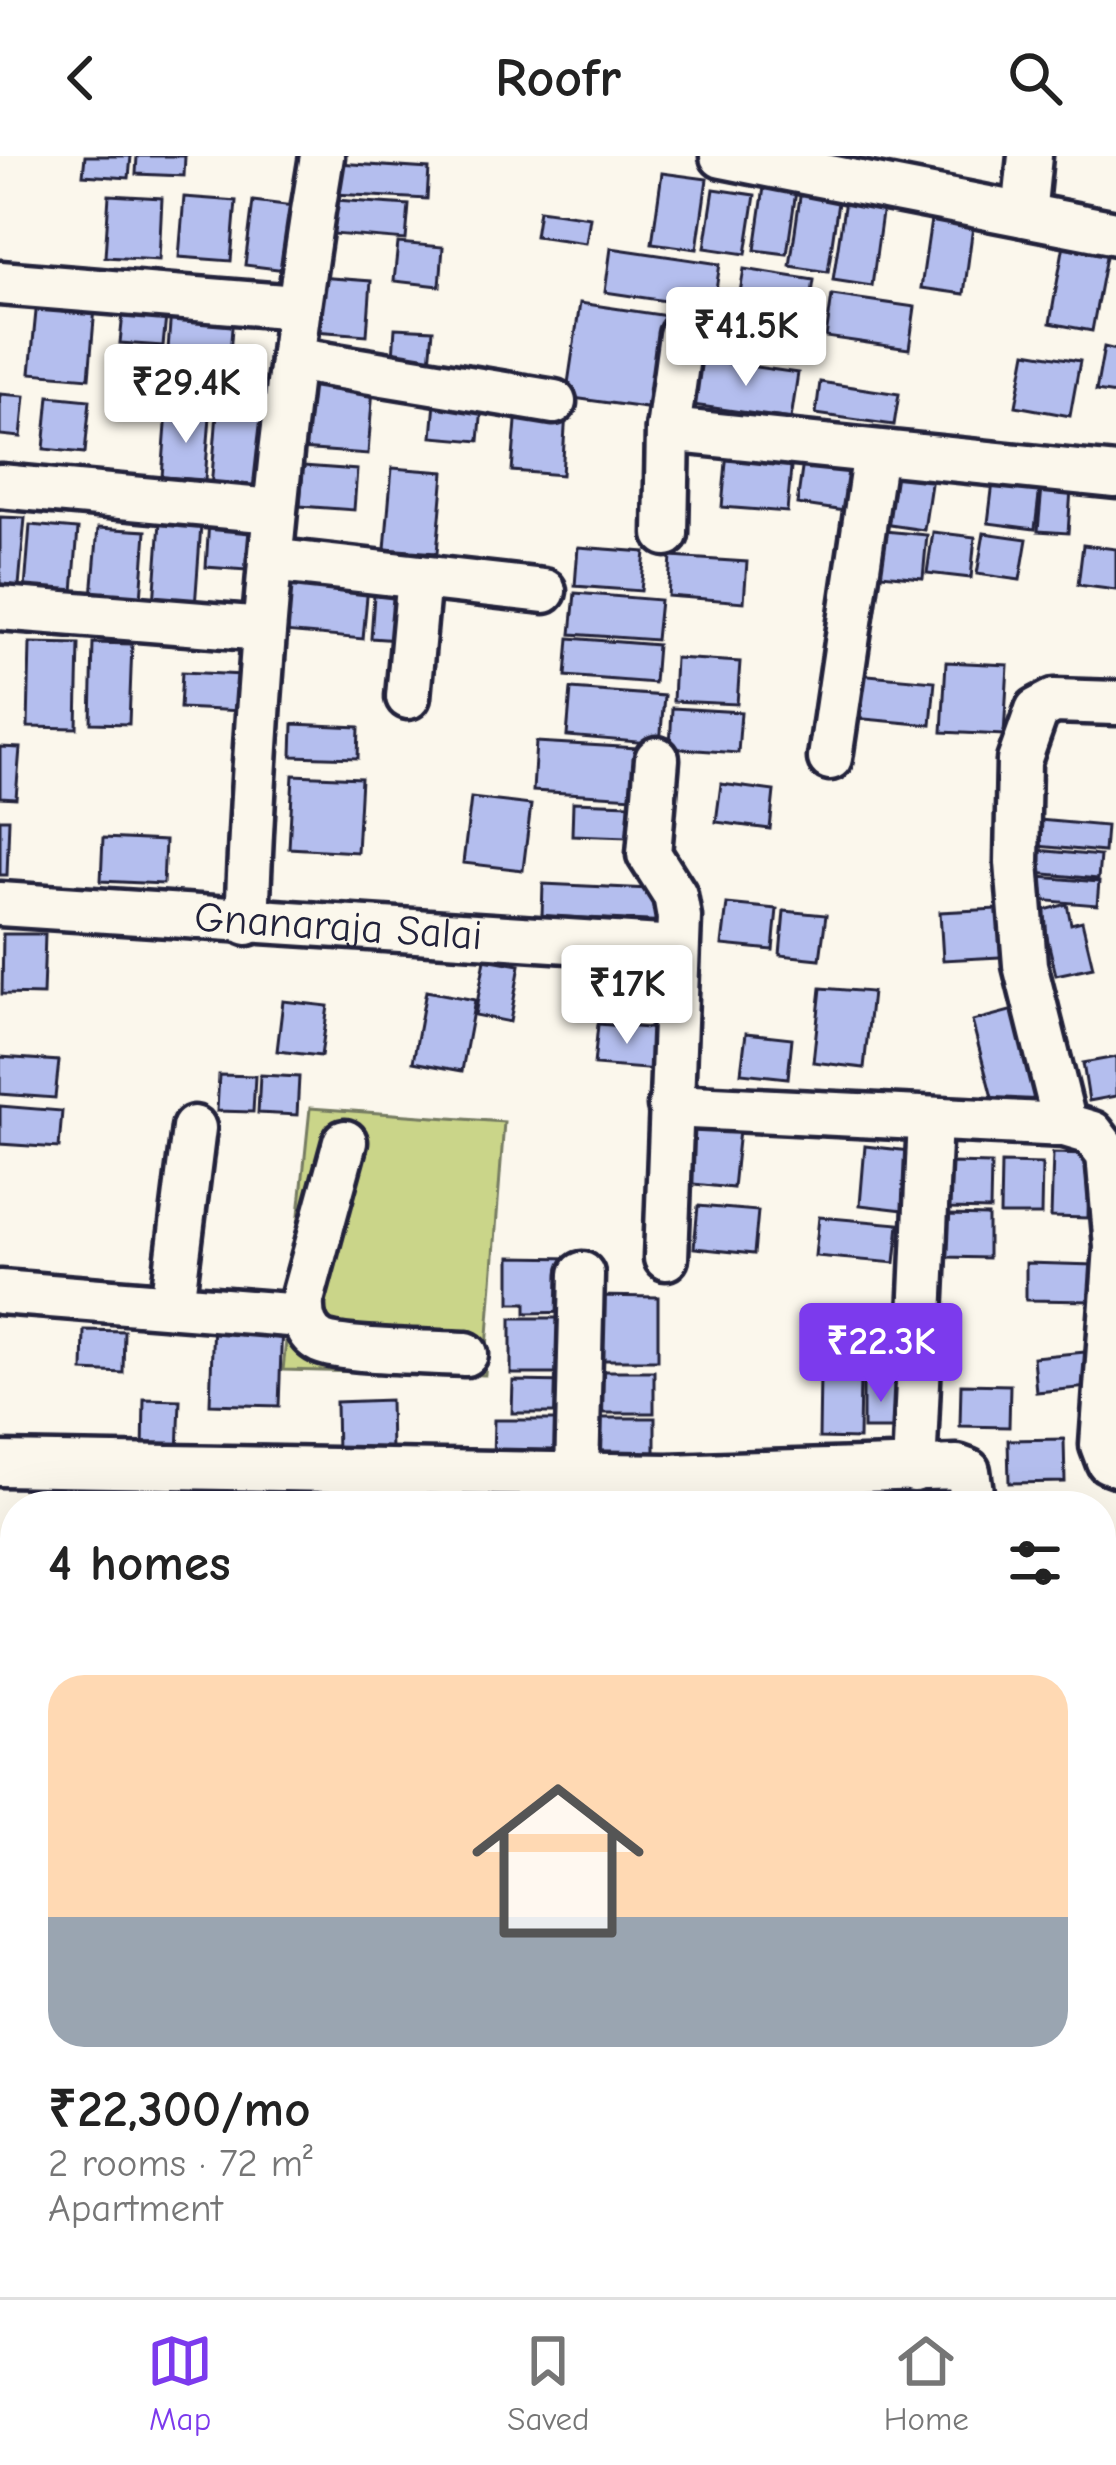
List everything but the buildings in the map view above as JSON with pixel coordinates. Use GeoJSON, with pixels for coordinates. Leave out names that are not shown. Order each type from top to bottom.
{"type":"FeatureCollection","features":[{"type":"Feature","properties":{"kind":"street"},"geometry":{"type":"LineString","coordinates":[[247,923],[255,715],[274,511],[296,307],[322,156]]}},
{"type":"Feature","properties":{"kind":"street"},"geometry":{"type":"LineString","coordinates":[[722,156],[1116,233]]}},
{"type":"Feature","properties":{"kind":"street"},"geometry":{"type":"LineString","coordinates":[[1024,215],[1030,156]]}},
{"type":"Feature","properties":{"kind":"street"},"geometry":{"type":"LineString","coordinates":[[0,283],[296,307]]}},
{"type":"Feature","properties":{"kind":"street"},"geometry":{"type":"LineString","coordinates":[[666,534],[668,430],[681,335]]}},
{"type":"Feature","properties":{"kind":"street"},"geometry":{"type":"LineString","coordinates":[[292,359],[554,402]]}},
{"type":"Feature","properties":{"kind":"street"},"geometry":{"type":"LineString","coordinates":[[668,430],[1116,476]]}},
{"type":"Feature","properties":{"kind":"street"},"geometry":{"type":"LineString","coordinates":[[830,758],[875,452]]}},
{"type":"Feature","properties":{"kind":"street"},"geometry":{"type":"LineString","coordinates":[[0,486],[274,511]]}},
{"type":"Feature","properties":{"kind":"street"},"geometry":{"type":"LineString","coordinates":[[270,560],[544,591]]}},
{"type":"Feature","properties":{"kind":"street"},"geometry":{"type":"LineString","coordinates":[[408,697],[419,577]]}},
{"type":"Feature","properties":{"kind":"street"},"geometry":{"type":"LineString","coordinates":[[0,608],[264,629]]}},
{"type":"Feature","properties":{"kind":"street"},"geometry":{"type":"LineString","coordinates":[[1065,1125],[1025,965],[1017,862],[1019,761],[1037,710],[1054,701],[1116,703]]}},
{"type":"Feature","properties":{"kind":"street"},"geometry":{"type":"LineString","coordinates":[[657,759],[649,854],[675,895],[679,917],[666,1258]]}},
{"type":"Feature","properties":{"kind":"street","name":"Gnanaraja Salai"},"geometry":{"type":"LineString","coordinates":[[0,904],[676,948]]}},
{"type":"Feature","properties":{"kind":"street"},"geometry":{"type":"LineString","coordinates":[[670,1106],[1065,1125],[1092,1133],[1108,1154],[1116,1247],[1102,1445],[1108,1461],[1116,1464]]}},
{"type":"Feature","properties":{"kind":"street"},"geometry":{"type":"LineString","coordinates":[[914,1470],[930,1120]]}},
{"type":"Feature","properties":{"kind":"street"},"geometry":{"type":"LineString","coordinates":[[172,1305],[194,1128]]}},
{"type":"Feature","properties":{"kind":"street"},"geometry":{"type":"LineString","coordinates":[[345,1142],[309,1269],[302,1316],[319,1341],[466,1354]]}},
{"type":"Feature","properties":{"kind":"street"},"geometry":{"type":"LineString","coordinates":[[577,1475],[582,1274]]}},
{"type":"Feature","properties":{"kind":"street"},"geometry":{"type":"LineString","coordinates":[[0,1292],[302,1316]]}},
{"type":"Feature","properties":{"kind":"street"},"geometry":{"type":"LineString","coordinates":[[0,1464],[577,1475],[957,1467],[968,1471],[971,1491]]}},
{"type":"Feature","properties":{"kind":"green space"},"geometry":{"type":"Polygon","coordinates":[[[310,1108],[504,1122],[485,1375],[283,1370],[310,1108]]]}}]}
